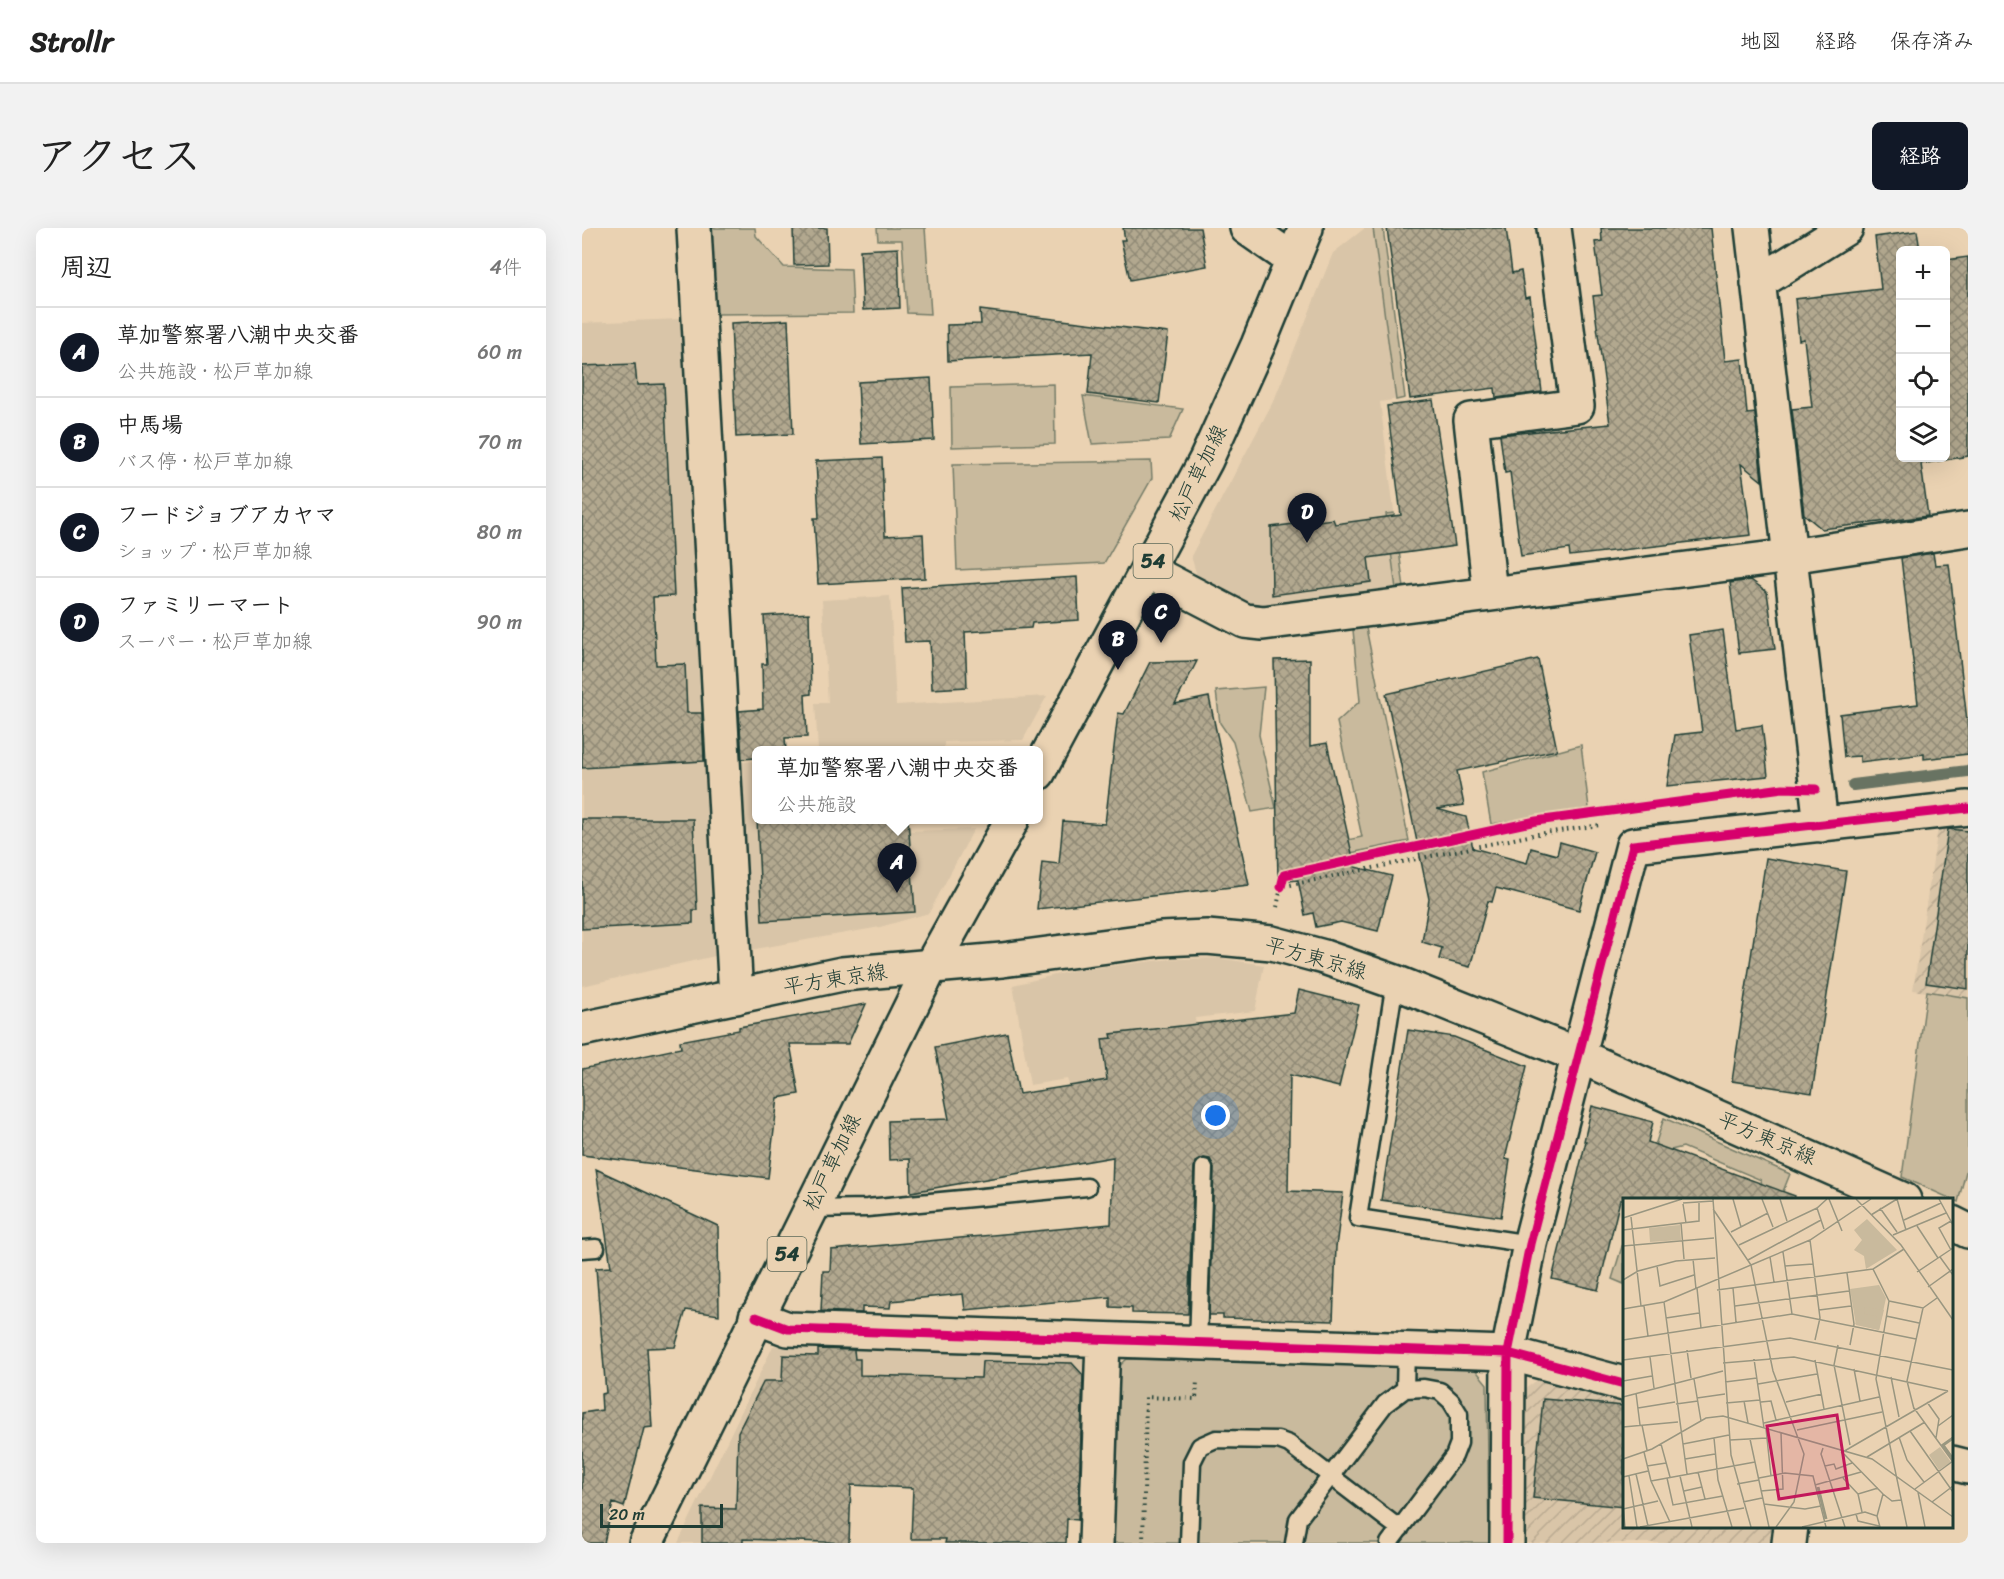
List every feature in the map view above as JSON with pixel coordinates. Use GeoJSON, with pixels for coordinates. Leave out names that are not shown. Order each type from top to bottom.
{"type":"FeatureCollection","features":[{"type":"Feature","properties":{"kind":"street"},"geometry":{"type":"LineString","coordinates":[[694,228],[736,997]]}},
{"type":"Feature","properties":{"kind":"street"},"geometry":{"type":"LineString","coordinates":[[1247,228],[1293,260]]}},
{"type":"Feature","properties":{"kind":"street","name":"松戸草加線"},"geometry":{"type":"LineString","coordinates":[[1043,764],[1149,571],[1206,460],[1306,228]]}},
{"type":"Feature","properties":{"kind":"street"},"geometry":{"type":"LineString","coordinates":[[1490,593],[1471,420],[1577,406],[1554,228]]}},
{"type":"Feature","properties":{"kind":"street"},"geometry":{"type":"LineString","coordinates":[[1752,228],[1821,825]]}},
{"type":"Feature","properties":{"kind":"street"},"geometry":{"type":"LineString","coordinates":[[1758,284],[1846,228]]}},
{"type":"Feature","properties":{"kind":"street"},"geometry":{"type":"LineString","coordinates":[[1149,571],[1245,621],[1263,623],[1790,555],[1968,529]]}},
{"type":"Feature","properties":{"kind":"street"},"geometry":{"type":"LineString","coordinates":[[1507,1543],[1508,1353],[1530,1244],[1633,845],[1968,808]]}},
{"type":"Feature","properties":{"kind":"street","name":"松戸草加線"},"geometry":{"type":"LineString","coordinates":[[646,1543],[931,966],[1009,824]]}},
{"type":"Feature","properties":{"kind":"street","name":"平方東京線"},"geometry":{"type":"LineString","coordinates":[[582,1029],[842,974],[1002,960],[1161,939],[1207,937],[1272,943],[1324,957],[1395,982],[1577,1055],[1899,1198]]}},
{"type":"Feature","properties":{"kind":"street"},"geometry":{"type":"LineString","coordinates":[[1953,1224],[1968,1231]]}},
{"type":"Feature","properties":{"kind":"street"},"geometry":{"type":"LineString","coordinates":[[756,1317],[788,1329],[1508,1353],[1623,1384]]}},
{"type":"Feature","properties":{"kind":"street"},"geometry":{"type":"LineString","coordinates":[[1096,1543],[1103,1340]]}},
{"type":"Feature","properties":{"kind":"street"},"geometry":{"type":"LineString","coordinates":[[1953,1463],[1968,1467]]}},
{"type":"Feature","properties":{"kind":"street"},"geometry":{"type":"LineString","coordinates":[[1790,1543],[1791,1528]]}},
{"type":"Feature","properties":{"kind":"lane"},"geometry":{"type":"LineString","coordinates":[[1395,982],[1358,1218],[1530,1244]]}},
{"type":"Feature","properties":{"kind":"lane"},"geometry":{"type":"LineString","coordinates":[[1198,1343],[1204,1168]]}},
{"type":"Feature","properties":{"kind":"lane"},"geometry":{"type":"LineString","coordinates":[[809,1209],[867,1208],[1087,1186]]}},
{"type":"Feature","properties":{"kind":"lane"},"geometry":{"type":"LineString","coordinates":[[1405,1389],[1406,1349]]}},
{"type":"Feature","properties":{"kind":"lane"},"geometry":{"type":"LineString","coordinates":[[1294,1543],[1298,1519],[1385,1404],[1405,1389],[1424,1388],[1440,1391],[1452,1401],[1459,1414],[1459,1443],[1454,1456],[1389,1543]]}},
{"type":"Feature","properties":{"kind":"lane"},"geometry":{"type":"LineString","coordinates":[[1189,1543],[1192,1462],[1200,1446],[1216,1438],[1278,1440],[1289,1444],[1400,1529]]}},
{"type":"Feature","properties":{"kind":"path"},"geometry":{"type":"LineString","coordinates":[[1284,875],[1281,887],[1538,834],[1608,824]]}},
{"type":"Feature","properties":{"kind":"path"},"geometry":{"type":"LineString","coordinates":[[1143,1543],[1146,1397],[1196,1399],[1198,1343]]}},
{"type":"Feature","properties":{"kind":"shaded area"},"geometry":{"type":"Polygon","coordinates":[[[709,228],[755,228],[756,236],[784,267],[851,269],[853,313],[714,314],[709,228]]]}},
{"type":"Feature","properties":{"kind":"shaded area"},"geometry":{"type":"Polygon","coordinates":[[[877,228],[925,228],[931,314],[907,313],[902,240],[878,240],[877,228]]]}},
{"type":"Feature","properties":{"kind":"shaded area"},"geometry":{"type":"Polygon","coordinates":[[[1365,228],[1383,228],[1405,398],[1380,402],[1404,588],[1253,607],[1197,576],[1191,556],[1275,398],[1333,253],[1365,228]]]}},
{"type":"Feature","properties":{"kind":"shaded area"},"geometry":{"type":"Polygon","coordinates":[[[1373,228],[1383,228],[1405,398],[1396,400],[1373,228]]]}},
{"type":"Feature","properties":{"kind":"shaded area"},"geometry":{"type":"Polygon","coordinates":[[[680,319],[715,956],[582,986],[582,323],[680,319]]]}},
{"type":"Feature","properties":{"kind":"shaded area"},"geometry":{"type":"Polygon","coordinates":[[[1054,384],[1055,444],[952,447],[951,387],[1054,384]]]}},
{"type":"Feature","properties":{"kind":"shaded area"},"geometry":{"type":"Polygon","coordinates":[[[1083,396],[1183,409],[1169,440],[1092,444],[1083,396]]]}},
{"type":"Feature","properties":{"kind":"shaded area"},"geometry":{"type":"Polygon","coordinates":[[[1151,461],[1152,478],[1104,563],[957,570],[953,464],[1151,461]]]}},
{"type":"Feature","properties":{"kind":"shaded area"},"geometry":{"type":"Polygon","coordinates":[[[1394,513],[1404,588],[1396,589],[1386,514],[1394,513]]]}},
{"type":"Feature","properties":{"kind":"shaded area"},"geometry":{"type":"Polygon","coordinates":[[[890,596],[896,705],[1047,696],[1023,740],[944,742],[944,746],[818,746],[815,703],[828,703],[822,600],[890,596]]]}},
{"type":"Feature","properties":{"kind":"shaded area"},"geometry":{"type":"Polygon","coordinates":[[[1366,628],[1409,841],[1292,865],[1290,852],[1362,837],[1337,722],[1360,701],[1353,630],[1366,628]]]}},
{"type":"Feature","properties":{"kind":"shaded area"},"geometry":{"type":"Polygon","coordinates":[[[1264,687],[1259,735],[1276,808],[1252,812],[1233,742],[1220,723],[1216,691],[1264,687]]]}},
{"type":"Feature","properties":{"kind":"shaded area"},"geometry":{"type":"Polygon","coordinates":[[[1581,745],[1589,808],[1491,824],[1482,772],[1581,745]]]}},
{"type":"Feature","properties":{"kind":"shaded area"},"geometry":{"type":"Polygon","coordinates":[[[752,761],[752,824],[874,824],[875,832],[974,829],[929,913],[880,927],[749,950],[738,762],[752,761]]]}},
{"type":"Feature","properties":{"kind":"shaded area"},"geometry":{"type":"Polygon","coordinates":[[[1968,825],[1968,998],[1913,990],[1938,828],[1968,825]]]}},
{"type":"Feature","properties":{"kind":"shaded area"},"geometry":{"type":"Polygon","coordinates":[[[1218,958],[1264,965],[1255,1011],[1195,1018],[1204,1101],[1080,1115],[1067,1079],[1030,1085],[1013,985],[1076,970],[1171,959],[1218,958]]]}},
{"type":"Feature","properties":{"kind":"shaded area"},"geometry":{"type":"Polygon","coordinates":[[[1927,991],[1968,998],[1968,1164],[1958,1202],[1902,1177],[1927,991]]]}},
{"type":"Feature","properties":{"kind":"shaded area"},"geometry":{"type":"Polygon","coordinates":[[[1664,1118],[1790,1174],[1780,1198],[1764,1198],[1761,1180],[1683,1147],[1667,1151],[1638,1198],[1664,1118]]]}},
{"type":"Feature","properties":{"kind":"shaded area"},"geometry":{"type":"Polygon","coordinates":[[[1623,1243],[1623,1284],[1612,1279],[1623,1243]]]}},
{"type":"Feature","properties":{"kind":"shaded area"},"geometry":{"type":"Polygon","coordinates":[[[773,1346],[1091,1358],[1089,1464],[803,1453],[800,1543],[678,1543],[773,1346]]]}},
{"type":"Feature","properties":{"kind":"shaded area"},"geometry":{"type":"Polygon","coordinates":[[[1127,1359],[1474,1368],[1487,1384],[1489,1543],[1109,1543],[1113,1372],[1127,1359]]]}},
{"type":"Feature","properties":{"kind":"shaded area"},"geometry":{"type":"Polygon","coordinates":[[[1540,1378],[1623,1401],[1623,1528],[1772,1528],[1771,1543],[1526,1543],[1521,1392],[1540,1378]]]}},
{"type":"Feature","properties":{"kind":"building"},"geometry":{"type":"Polygon","coordinates":[[[793,228],[827,228],[828,264],[794,265],[793,228]]]}},
{"type":"Feature","properties":{"kind":"building"},"geometry":{"type":"Polygon","coordinates":[[[1123,228],[1200,228],[1207,266],[1130,280],[1121,240],[1125,240],[1123,228]]]}},
{"type":"Feature","properties":{"kind":"building"},"geometry":{"type":"Polygon","coordinates":[[[1387,228],[1506,228],[1512,273],[1521,271],[1525,298],[1530,297],[1542,392],[1496,398],[1495,388],[1410,399],[1387,228]]]}},
{"type":"Feature","properties":{"kind":"building"},"geometry":{"type":"Polygon","coordinates":[[[1601,228],[1711,228],[1725,361],[1742,359],[1747,414],[1755,413],[1762,481],[1741,464],[1751,535],[1570,556],[1569,549],[1521,556],[1510,472],[1505,473],[1500,435],[1610,424],[1593,296],[1602,295],[1595,242],[1602,241],[1601,228]]]}},
{"type":"Feature","properties":{"kind":"building"},"geometry":{"type":"Polygon","coordinates":[[[1917,231],[1919,246],[1896,246],[1896,462],[1933,462],[1921,464],[1928,516],[1822,529],[1804,514],[1792,409],[1812,407],[1804,339],[1799,340],[1795,299],[1881,289],[1875,237],[1917,231]]]}},
{"type":"Feature","properties":{"kind":"building"},"geometry":{"type":"Polygon","coordinates":[[[898,248],[900,308],[863,310],[860,250],[898,248]]]}},
{"type":"Feature","properties":{"kind":"building"},"geometry":{"type":"Polygon","coordinates":[[[1968,257],[1968,456],[1950,459],[1950,259],[1968,257]]]}},
{"type":"Feature","properties":{"kind":"building"},"geometry":{"type":"Polygon","coordinates":[[[980,310],[1168,333],[1159,403],[1088,394],[1092,353],[948,361],[947,325],[981,324],[980,310]]]}},
{"type":"Feature","properties":{"kind":"building"},"geometry":{"type":"Polygon","coordinates":[[[788,320],[793,434],[736,437],[731,323],[788,320]]]}},
{"type":"Feature","properties":{"kind":"building"},"geometry":{"type":"Polygon","coordinates":[[[635,364],[637,385],[664,384],[674,596],[653,597],[656,665],[685,664],[687,713],[702,713],[704,761],[582,768],[582,366],[635,364]]]}},
{"type":"Feature","properties":{"kind":"building"},"geometry":{"type":"Polygon","coordinates":[[[931,378],[934,440],[861,444],[858,382],[931,378]]]}},
{"type":"Feature","properties":{"kind":"building"},"geometry":{"type":"Polygon","coordinates":[[[1433,400],[1455,546],[1368,558],[1371,582],[1272,595],[1271,527],[1333,519],[1335,524],[1401,515],[1387,406],[1433,400]]]}},
{"type":"Feature","properties":{"kind":"building"},"geometry":{"type":"Polygon","coordinates":[[[882,458],[885,536],[923,534],[925,578],[818,584],[814,518],[819,518],[816,461],[882,458]]]}},
{"type":"Feature","properties":{"kind":"building"},"geometry":{"type":"Polygon","coordinates":[[[1933,553],[1935,565],[1949,564],[1968,729],[1968,754],[1924,759],[1924,754],[1860,762],[1860,756],[1844,757],[1840,714],[1918,704],[1901,558],[1933,553]]]}},
{"type":"Feature","properties":{"kind":"building"},"geometry":{"type":"Polygon","coordinates":[[[1077,577],[1079,620],[1032,623],[1031,628],[965,632],[967,687],[932,689],[930,641],[905,642],[902,588],[1077,577]]]}},
{"type":"Feature","properties":{"kind":"building"},"geometry":{"type":"Polygon","coordinates":[[[1751,580],[1767,592],[1775,649],[1739,653],[1730,583],[1751,580]]]}},
{"type":"Feature","properties":{"kind":"building"},"geometry":{"type":"Polygon","coordinates":[[[809,613],[811,694],[805,695],[807,737],[785,738],[786,746],[752,746],[752,758],[742,759],[739,711],[763,709],[762,664],[767,664],[764,616],[809,613]]]}},
{"type":"Feature","properties":{"kind":"building"},"geometry":{"type":"Polygon","coordinates":[[[1723,630],[1736,729],[1762,725],[1768,776],[1667,786],[1675,735],[1702,732],[1689,635],[1723,630]]]}},
{"type":"Feature","properties":{"kind":"building"},"geometry":{"type":"Polygon","coordinates":[[[1310,659],[1310,746],[1327,743],[1355,867],[1392,876],[1378,931],[1341,922],[1316,927],[1313,913],[1305,915],[1298,880],[1278,882],[1274,660],[1310,659]]]}},
{"type":"Feature","properties":{"kind":"building"},"geometry":{"type":"Polygon","coordinates":[[[1538,659],[1557,750],[1457,771],[1464,805],[1437,809],[1466,817],[1473,848],[1527,863],[1531,848],[1557,855],[1560,842],[1595,852],[1579,910],[1496,888],[1492,902],[1488,901],[1470,967],[1439,959],[1442,948],[1422,942],[1429,899],[1386,694],[1538,659]]]}},
{"type":"Feature","properties":{"kind":"building"},"geometry":{"type":"Polygon","coordinates":[[[1197,661],[1175,704],[1209,697],[1249,885],[1037,909],[1042,862],[1059,864],[1063,821],[1105,824],[1118,713],[1124,714],[1150,662],[1197,661]]]}},
{"type":"Feature","properties":{"kind":"building"},"geometry":{"type":"Polygon","coordinates":[[[582,819],[693,819],[697,910],[693,910],[693,923],[582,929],[582,819]]]}},
{"type":"Feature","properties":{"kind":"building"},"geometry":{"type":"Polygon","coordinates":[[[757,824],[908,824],[915,912],[762,921],[757,824]]]}},
{"type":"Feature","properties":{"kind":"building"},"geometry":{"type":"Polygon","coordinates":[[[1948,829],[1968,831],[1968,989],[1926,983],[1948,829]]]}},
{"type":"Feature","properties":{"kind":"building"},"geometry":{"type":"Polygon","coordinates":[[[1766,858],[1846,871],[1812,1093],[1732,1081],[1766,858]]]}},
{"type":"Feature","properties":{"kind":"building"},"geometry":{"type":"Polygon","coordinates":[[[1299,990],[1359,1005],[1339,1087],[1290,1075],[1288,1191],[1343,1193],[1336,1247],[1333,1321],[1223,1318],[1223,1315],[1209,1315],[1214,1168],[1210,1159],[1204,1158],[1195,1162],[1194,1168],[1188,1314],[1132,1313],[1132,1308],[1110,1307],[1110,1297],[965,1310],[963,1294],[891,1301],[890,1308],[862,1307],[862,1313],[821,1311],[823,1271],[830,1271],[831,1250],[1111,1224],[1113,1157],[911,1192],[910,1159],[889,1160],[888,1121],[949,1119],[935,1047],[1007,1033],[1019,1094],[1107,1080],[1102,1039],[1112,1038],[1111,1034],[1294,1013],[1299,990]]]}},
{"type":"Feature","properties":{"kind":"building"},"geometry":{"type":"Polygon","coordinates":[[[866,1004],[848,1044],[790,1044],[799,1094],[778,1098],[768,1178],[582,1155],[582,1069],[681,1048],[680,1041],[739,1030],[739,1027],[866,1004]]]}},
{"type":"Feature","properties":{"kind":"building"},"geometry":{"type":"Polygon","coordinates":[[[1408,1030],[1454,1037],[1527,1066],[1505,1159],[1510,1160],[1501,1217],[1381,1200],[1408,1030]]]}},
{"type":"Feature","properties":{"kind":"building"},"geometry":{"type":"Polygon","coordinates":[[[1592,1106],[1653,1122],[1648,1142],[1795,1196],[1794,1198],[1623,1198],[1620,1200],[1598,1290],[1552,1279],[1586,1141],[1584,1141],[1592,1106]]]}},
{"type":"Feature","properties":{"kind":"building"},"geometry":{"type":"Polygon","coordinates":[[[596,1169],[718,1226],[719,1315],[686,1310],[675,1347],[647,1348],[652,1427],[644,1428],[624,1507],[613,1503],[604,1543],[582,1543],[582,1413],[602,1410],[601,1394],[606,1393],[596,1268],[611,1267],[596,1169]]]}},
{"type":"Feature","properties":{"kind":"building"},"geometry":{"type":"Polygon","coordinates":[[[818,1349],[854,1350],[855,1359],[860,1359],[860,1375],[981,1378],[982,1361],[1072,1363],[1083,1375],[1078,1520],[1067,1519],[1066,1543],[945,1543],[946,1539],[911,1539],[913,1488],[851,1485],[849,1543],[743,1539],[743,1543],[702,1543],[702,1508],[736,1509],[738,1432],[764,1381],[782,1381],[783,1355],[818,1356],[818,1349]]]}},
{"type":"Feature","properties":{"kind":"building"},"geometry":{"type":"Polygon","coordinates":[[[1543,1399],[1623,1406],[1623,1507],[1533,1498],[1543,1399]]]}},
{"type":"Feature","properties":{"kind":"waterway"},"geometry":{"type":"LineString","coordinates":[[1853,785],[1968,771]]}},
{"type":"Feature","properties":{"kind":"cycle path"},"geometry":{"type":"LineString","coordinates":[[1281,887],[1284,875],[1536,821],[1783,788],[1816,789]]}},
{"type":"Feature","properties":{"kind":"cycle path"},"geometry":{"type":"LineString","coordinates":[[1507,1543],[1508,1353],[1530,1244],[1633,845],[1968,808]]}},
{"type":"Feature","properties":{"kind":"cycle path"},"geometry":{"type":"LineString","coordinates":[[756,1317],[788,1329],[1508,1353],[1623,1384]]}},
{"type":"Feature","properties":{"kind":"place","name":"ファミリーマート"},"geometry":{"type":"Point","coordinates":[1307,543]}},
{"type":"Feature","properties":{"kind":"place","name":"フードジョブアカヤマ"},"geometry":{"type":"Point","coordinates":[1161,643]}},
{"type":"Feature","properties":{"kind":"place","name":"中馬場"},"geometry":{"type":"Point","coordinates":[1118,670]}},
{"type":"Feature","properties":{"kind":"place","name":"草加警察署八潮中央交番"},"geometry":{"type":"Point","coordinates":[897,893]}}]}
